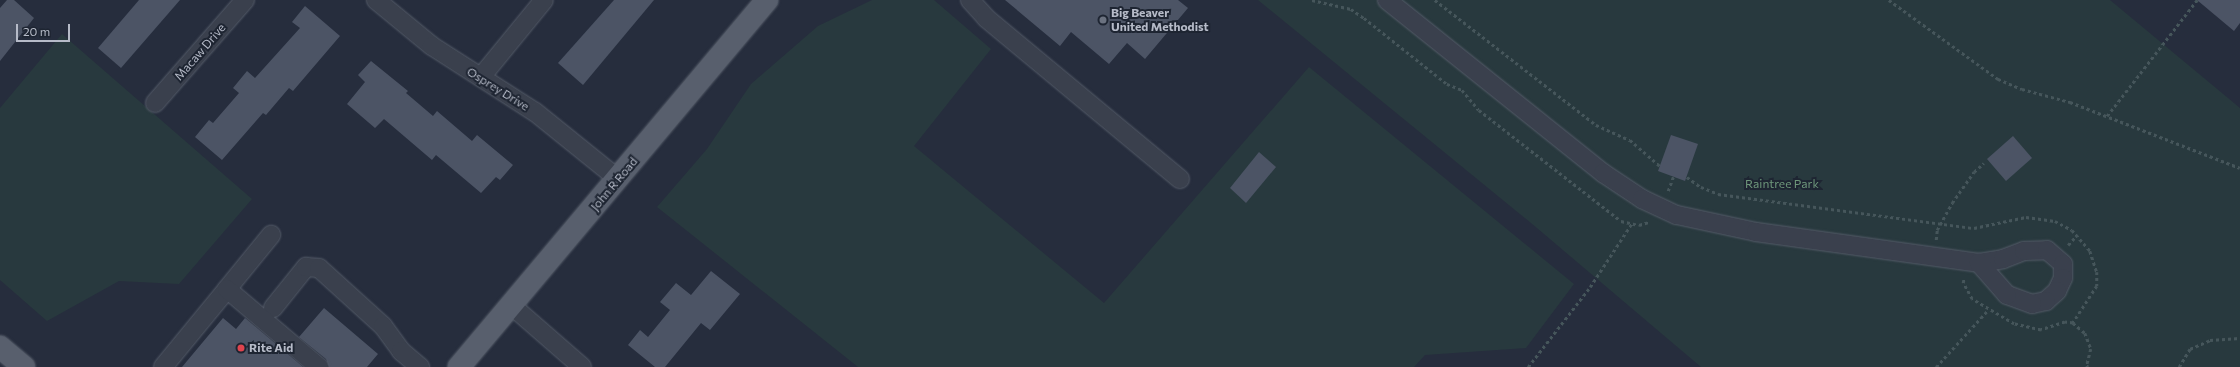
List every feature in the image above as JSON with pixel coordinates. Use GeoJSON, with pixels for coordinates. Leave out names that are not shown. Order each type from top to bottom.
{"type":"FeatureCollection","features":[{"type":"Feature","properties":{"kind":"main road","name":"John R Road"},"geometry":{"type":"LineString","coordinates":[[459,367],[767,0]]}},
{"type":"Feature","properties":{"kind":"main road"},"geometry":{"type":"LineString","coordinates":[[0,346],[24,367]]}},
{"type":"Feature","properties":{"kind":"street","name":"Macaw Drive"},"geometry":{"type":"LineString","coordinates":[[155,103],[245,0]]}},
{"type":"Feature","properties":{"kind":"street","name":"Osprey Drive"},"geometry":{"type":"LineString","coordinates":[[376,0],[432,46],[535,112],[618,179]]}},
{"type":"Feature","properties":{"kind":"street"},"geometry":{"type":"LineString","coordinates":[[480,78],[544,0]]}},
{"type":"Feature","properties":{"kind":"street"},"geometry":{"type":"LineString","coordinates":[[970,0],[986,18],[1180,179]]}},
{"type":"Feature","properties":{"kind":"street"},"geometry":{"type":"LineString","coordinates":[[1387,0],[1575,151],[1627,190],[1660,208],[1677,215],[1721,226],[1979,263]]}},
{"type":"Feature","properties":{"kind":"street"},"geometry":{"type":"LineString","coordinates":[[163,367],[271,235]]}},
{"type":"Feature","properties":{"kind":"street"},"geometry":{"type":"LineString","coordinates":[[273,308],[306,267],[319,268],[384,326],[401,351],[420,367]]}},
{"type":"Feature","properties":{"kind":"street"},"geometry":{"type":"LineString","coordinates":[[227,289],[319,367]]}},
{"type":"Feature","properties":{"kind":"street"},"geometry":{"type":"LineString","coordinates":[[511,305],[582,367]]}},
{"type":"Feature","properties":{"kind":"path"},"geometry":{"type":"LineString","coordinates":[[1312,0],[1351,9],[1364,18],[1447,84],[1462,90],[1479,110],[1621,221],[1648,223],[1660,208],[1673,177]]}},
{"type":"Feature","properties":{"kind":"path"},"geometry":{"type":"LineString","coordinates":[[1435,0],[1596,125],[1630,140],[1660,166]]}},
{"type":"Feature","properties":{"kind":"path"},"geometry":{"type":"LineString","coordinates":[[1889,0],[1998,79],[2022,89],[2070,102],[2240,168]]}},
{"type":"Feature","properties":{"kind":"path"},"geometry":{"type":"LineString","coordinates":[[2107,116],[2198,0]]}},
{"type":"Feature","properties":{"kind":"path"},"geometry":{"type":"LineString","coordinates":[[1941,223],[1964,186],[1984,163]]}},
{"type":"Feature","properties":{"kind":"path"},"geometry":{"type":"LineString","coordinates":[[1528,367],[1590,288],[1632,223]]}},
{"type":"Feature","properties":{"kind":"path"},"geometry":{"type":"LineString","coordinates":[[1936,367],[1988,310]]}},
{"type":"Feature","properties":{"kind":"path"},"geometry":{"type":"LineString","coordinates":[[2073,323],[2085,333],[2091,349],[2087,365],[2088,367]]}},
{"type":"Feature","properties":{"kind":"path"},"geometry":{"type":"LineString","coordinates":[[2179,367],[2190,349],[2210,340],[2240,338]]}},
{"type":"Feature","properties":{"kind":"green space"},"geometry":{"type":"Polygon","coordinates":[[[872,0],[934,0],[991,49],[914,146],[1104,303],[1309,67],[1574,284],[1526,348],[1425,355],[1414,367],[858,367],[657,207],[707,149],[751,84],[818,26],[872,0]]]}},
{"type":"Feature","properties":{"kind":"green space","name":"Raintree Park"},"geometry":{"type":"Polygon","coordinates":[[[1258,0],[2110,0],[2240,108],[2240,367],[1701,367],[1531,223],[1258,0]]]}},
{"type":"Feature","properties":{"kind":"green space"},"geometry":{"type":"Polygon","coordinates":[[[62,34],[252,199],[179,284],[119,281],[47,321],[0,280],[0,108],[62,34]]]}},
{"type":"Feature","properties":{"kind":"building"},"geometry":{"type":"Polygon","coordinates":[[[7,0],[14,0],[34,18],[0,61],[0,8],[7,0]]]}},
{"type":"Feature","properties":{"kind":"building"},"geometry":{"type":"Polygon","coordinates":[[[139,0],[180,0],[121,68],[98,48],[139,0]]]}},
{"type":"Feature","properties":{"kind":"building"},"geometry":{"type":"Polygon","coordinates":[[[614,0],[654,0],[583,85],[558,63],[614,0]]]}},
{"type":"Feature","properties":{"kind":"building","name":"Big Beaver United Methodist"},"geometry":{"type":"Polygon","coordinates":[[[1005,0],[1178,0],[1188,8],[1145,59],[1127,43],[1109,64],[1071,32],[1060,46],[1005,0]]]}},
{"type":"Feature","properties":{"kind":"building"},"geometry":{"type":"Polygon","coordinates":[[[2197,0],[2240,0],[2240,23],[2234,31],[2197,0]]]}},
{"type":"Feature","properties":{"kind":"building"},"geometry":{"type":"Polygon","coordinates":[[[305,6],[340,36],[293,91],[289,88],[266,115],[263,113],[222,160],[195,137],[209,120],[213,123],[239,93],[233,88],[247,71],[255,78],[300,28],[292,22],[305,6]]]}},
{"type":"Feature","properties":{"kind":"building"},"geometry":{"type":"Polygon","coordinates":[[[371,61],[408,91],[406,93],[433,116],[437,111],[472,141],[477,135],[513,165],[500,180],[496,177],[481,193],[436,155],[432,160],[384,119],[375,128],[347,104],[365,82],[358,75],[371,61]]]}},
{"type":"Feature","properties":{"kind":"building"},"geometry":{"type":"Polygon","coordinates":[[[1671,135],[1698,144],[1685,181],[1658,171],[1671,135]]]}},
{"type":"Feature","properties":{"kind":"building"},"geometry":{"type":"Polygon","coordinates":[[[2013,136],[2032,158],[2006,181],[1987,159],[2013,136]]]}},
{"type":"Feature","properties":{"kind":"building"},"geometry":{"type":"Polygon","coordinates":[[[1259,152],[1276,167],[1246,203],[1230,188],[1259,152]]]}},
{"type":"Feature","properties":{"kind":"building"},"geometry":{"type":"Polygon","coordinates":[[[711,271],[740,294],[710,330],[701,323],[665,367],[655,367],[628,345],[640,330],[648,337],[670,310],[660,302],[676,283],[691,295],[711,271]]]}},
{"type":"Feature","properties":{"kind":"building"},"geometry":{"type":"Polygon","coordinates":[[[324,308],[378,354],[367,367],[329,367],[326,359],[299,337],[324,308]]]}},
{"type":"Feature","properties":{"kind":"building","name":"Rite Aid"},"geometry":{"type":"Polygon","coordinates":[[[223,318],[236,329],[245,318],[303,367],[182,367],[223,318]]]}},
{"type":"Feature","properties":{"kind":"place","name":"Big Beaver United Methodist"},"geometry":{"type":"Point","coordinates":[1103,20]}},
{"type":"Feature","properties":{"kind":"place","name":"Rite Aid"},"geometry":{"type":"Point","coordinates":[241,348]}}]}
